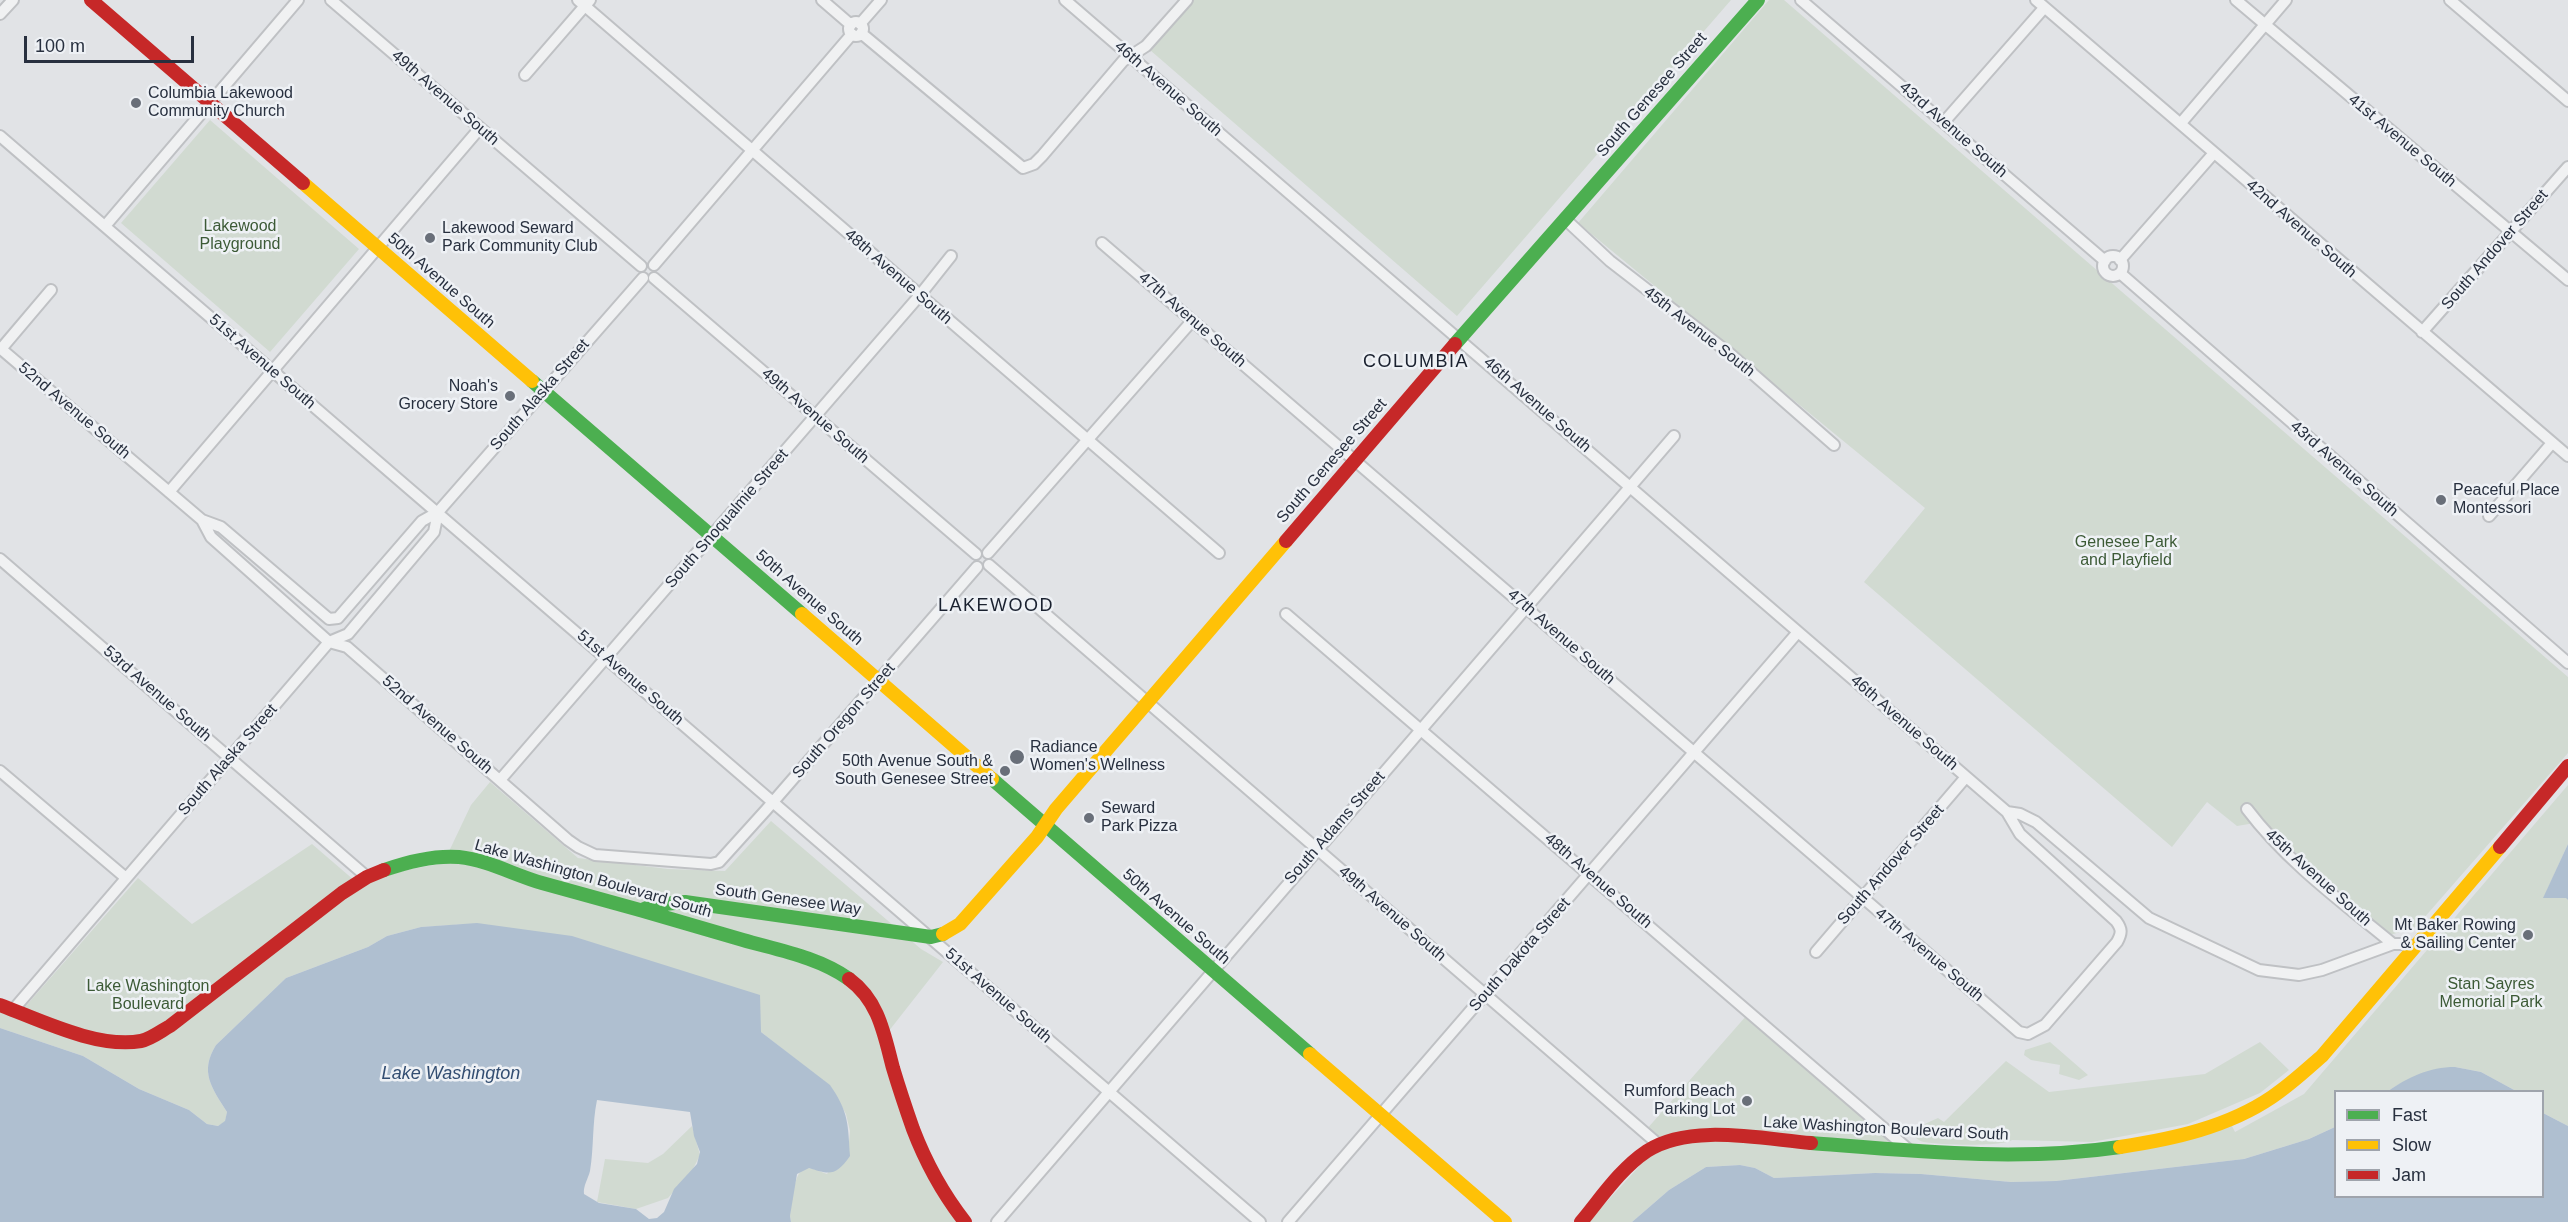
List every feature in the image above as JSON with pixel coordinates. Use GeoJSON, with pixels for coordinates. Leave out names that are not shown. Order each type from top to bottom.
{"type":"FeatureCollection","features":[{"type":"Feature","properties":{"kind":"street"},"geometry":{"type":"LineString","coordinates":[[0,14],[13,0]]}},
{"type":"Feature","properties":{"kind":"street","name":"50th Avenue South"},"geometry":{"type":"LineString","coordinates":[[91,0],[1505,1222]]}},
{"type":"Feature","properties":{"kind":"street"},"geometry":{"type":"LineString","coordinates":[[105,226],[298,0]]}},
{"type":"Feature","properties":{"kind":"street","name":"49th Avenue South"},"geometry":{"type":"LineString","coordinates":[[332,0],[641,266]]}},
{"type":"Feature","properties":{"kind":"street"},"geometry":{"type":"LineString","coordinates":[[822,0],[1023,168],[1035,164],[1128,56],[1146,46],[1187,0]]}},
{"type":"Feature","properties":{"kind":"street"},"geometry":{"type":"LineString","coordinates":[[654,265],[881,0]]}},
{"type":"Feature","properties":{"kind":"street","name":"46th Avenue South"},"geometry":{"type":"LineString","coordinates":[[1065,0],[1460,338],[2007,812],[2020,834],[2116,921],[2121,927],[2121,935],[2117,942],[2045,1026],[2028,1034],[2019,1032]]}},
{"type":"Feature","properties":{"kind":"street","name":"South Genesee Street"},"geometry":{"type":"LineString","coordinates":[[931,937],[945,934],[967,917],[1460,338],[1758,0]]}},
{"type":"Feature","properties":{"kind":"street","name":"43rd Avenue South"},"geometry":{"type":"LineString","coordinates":[[1801,0],[2104,261]]}},
{"type":"Feature","properties":{"kind":"street","name":"42nd Avenue South"},"geometry":{"type":"LineString","coordinates":[[2036,0],[2568,456]]}},
{"type":"Feature","properties":{"kind":"street","name":"41st Avenue South"},"geometry":{"type":"LineString","coordinates":[[2236,0],[2568,280]]}},
{"type":"Feature","properties":{"kind":"street"},"geometry":{"type":"LineString","coordinates":[[2181,123],[2286,0]]}},
{"type":"Feature","properties":{"kind":"street"},"geometry":{"type":"LineString","coordinates":[[2450,0],[2568,101]]}},
{"type":"Feature","properties":{"kind":"street"},"geometry":{"type":"LineString","coordinates":[[525,75],[584,2]]}},
{"type":"Feature","properties":{"kind":"street","name":"48th Avenue South"},"geometry":{"type":"LineString","coordinates":[[584,2],[751,151],[1219,553]]}},
{"type":"Feature","properties":{"kind":"street"},"geometry":{"type":"LineString","coordinates":[[1944,122],[2044,8]]}},
{"type":"Feature","properties":{"kind":"street"},"geometry":{"type":"LineString","coordinates":[[169,492],[480,128]]}},
{"type":"Feature","properties":{"kind":"street","name":"51st Avenue South"},"geometry":{"type":"LineString","coordinates":[[0,136],[1260,1222]]}},
{"type":"Feature","properties":{"kind":"street"},"geometry":{"type":"LineString","coordinates":[[2120,260],[2214,153]]}},
{"type":"Feature","properties":{"kind":"street","name":"South Andover Street"},"geometry":{"type":"LineString","coordinates":[[2422,332],[2568,167]]}},
{"type":"Feature","properties":{"kind":"street","name":"45th Avenue South"},"geometry":{"type":"LineString","coordinates":[[1565,219],[1610,261],[1729,353],[1834,445]]}},
{"type":"Feature","properties":{"kind":"street","name":"47th Avenue South"},"geometry":{"type":"LineString","coordinates":[[1102,243],[2019,1032]]}},
{"type":"Feature","properties":{"kind":"street","name":"South Snoqualmie Street"},"geometry":{"type":"LineString","coordinates":[[500,780],[920,295],[951,256]]}},
{"type":"Feature","properties":{"kind":"street"},"geometry":{"type":"LineString","coordinates":[[2111,256],[2120,260],[2123,266],[2116,276],[2110,274],[2103,266],[2104,261],[2111,256]]}},
{"type":"Feature","properties":{"kind":"street"},"geometry":{"type":"LineString","coordinates":[[647,263],[654,265],[657,271],[648,278],[639,272],[641,266],[647,263]]}},
{"type":"Feature","properties":{"kind":"street","name":"43rd Avenue South"},"geometry":{"type":"LineString","coordinates":[[2120,273],[2568,663]]}},
{"type":"Feature","properties":{"kind":"street","name":"49th Avenue South"},"geometry":{"type":"LineString","coordinates":[[648,278],[815,416],[976,554]]}},
{"type":"Feature","properties":{"kind":"street","name":"South Alaska Street"},"geometry":{"type":"LineString","coordinates":[[329,619],[338,618],[422,521],[438,512],[544,391],[648,278]]}},
{"type":"Feature","properties":{"kind":"street"},"geometry":{"type":"LineString","coordinates":[[0,349],[51,290]]}},
{"type":"Feature","properties":{"kind":"street"},"geometry":{"type":"LineString","coordinates":[[988,554],[1192,321]]}},
{"type":"Feature","properties":{"kind":"street","name":"52nd Avenue South"},"geometry":{"type":"LineString","coordinates":[[0,349],[169,492],[202,519],[221,527],[329,619]]}},
{"type":"Feature","properties":{"kind":"street","name":"South Adams Street"},"geometry":{"type":"LineString","coordinates":[[997,1222],[1674,436]]}},
{"type":"Feature","properties":{"kind":"street"},"geometry":{"type":"LineString","coordinates":[[2489,516],[2552,442]]}},
{"type":"Feature","properties":{"kind":"street","name":"South Alaska Street"},"geometry":{"type":"LineString","coordinates":[[7,1008],[126,878],[329,642],[348,634],[434,532],[438,512]]}},
{"type":"Feature","properties":{"kind":"street","name":"52nd Avenue South"},"geometry":{"type":"LineString","coordinates":[[202,519],[211,537],[329,642],[347,647],[568,840],[595,855],[704,864]]}},
{"type":"Feature","properties":{"kind":"street"},"geometry":{"type":"LineString","coordinates":[[982,551],[988,554],[991,560],[989,566],[984,569],[977,567],[974,561],[976,554],[982,551]]}},
{"type":"Feature","properties":{"kind":"street","name":"53rd Avenue South"},"geometry":{"type":"LineString","coordinates":[[0,559],[367,877]]}},
{"type":"Feature","properties":{"kind":"street","name":"49th Avenue South"},"geometry":{"type":"LineString","coordinates":[[989,566],[1658,1144]]}},
{"type":"Feature","properties":{"kind":"street","name":"South Oregon Street"},"geometry":{"type":"LineString","coordinates":[[704,864],[719,862],[726,856],[977,567]]}},
{"type":"Feature","properties":{"kind":"street","name":"48th Avenue South"},"geometry":{"type":"LineString","coordinates":[[1286,614],[1910,1150]]}},
{"type":"Feature","properties":{"kind":"street","name":"South Dakota Street"},"geometry":{"type":"LineString","coordinates":[[1288,1222],[1798,632]]}},
{"type":"Feature","properties":{"kind":"street","name":"Lake Washington Boulevard South"},"geometry":{"type":"LineString","coordinates":[[1581,1222],[1627,1169],[1658,1144],[1679,1138],[1700,1136],[1965,1153],[2078,1151],[2123,1147],[2175,1138],[2226,1121],[2266,1101],[2322,1056],[2568,766]]}},
{"type":"Feature","properties":{"kind":"street"},"geometry":{"type":"LineString","coordinates":[[0,771],[126,878]]}},
{"type":"Feature","properties":{"kind":"street","name":"South Andover Street"},"geometry":{"type":"LineString","coordinates":[[1816,952],[1966,777]]}},
{"type":"Feature","properties":{"kind":"street","name":"45th Avenue South"},"geometry":{"type":"LineString","coordinates":[[2247,809],[2287,856],[2393,944]]}},
{"type":"Feature","properties":{"kind":"street","name":"46th Avenue South"},"geometry":{"type":"LineString","coordinates":[[2007,812],[2020,814],[2036,822],[2149,918],[2259,970],[2299,975],[2322,970],[2393,944],[2413,947]]}},
{"type":"Feature","properties":{"kind":"street","name":"Lake Washington Boulevard South"},"geometry":{"type":"LineString","coordinates":[[7,1008],[82,1034],[130,1042],[142,1041],[170,1026],[342,893],[367,877],[414,861],[459,857],[486,863],[538,882],[812,960],[832,968],[860,988],[877,1012],[909,1119],[921,1149],[952,1208],[965,1222]]}},
{"type":"Feature","properties":{"kind":"street","name":"South Genesee Way"},"geometry":{"type":"LineString","coordinates":[[642,910],[654,905],[685,902],[931,937]]}},
{"type":"Feature","properties":{"kind":"green space"},"geometry":{"type":"Polygon","coordinates":[[[1193,0],[1731,0],[1457,316],[1150,50],[1193,0]]]}},
{"type":"Feature","properties":{"kind":"green space","name":"Genesee Park and Playfield"},"geometry":{"type":"Polygon","coordinates":[[[1769,0],[1784,0],[2568,677],[2568,753],[2416,927],[2390,935],[2261,822],[2237,826],[2207,802],[2172,847],[1864,582],[1925,508],[1578,223],[1769,0]]]}},
{"type":"Feature","properties":{"kind":"green space","name":"Lakewood Playground"},"geometry":{"type":"Polygon","coordinates":[[[210,120],[359,249],[270,352],[121,223],[210,120]]]}},
{"type":"Feature","properties":{"kind":"green space","name":"Lake Washington Boulevard"},"geometry":{"type":"Polygon","coordinates":[[[490,782],[578,858],[668,869],[725,871],[771,821],[921,949],[943,962],[881,1041],[957,1222],[791,1222],[793,1196],[799,1174],[803,1169],[808,1168],[827,1174],[849,1142],[850,1131],[846,1114],[830,1086],[761,1032],[468,924],[421,927],[387,936],[368,947],[286,978],[216,1045],[211,1055],[208,1063],[210,1080],[227,1112],[225,1122],[218,1126],[207,1124],[189,1110],[139,1089],[83,1056],[0,1028],[0,1010],[17,1016],[138,878],[192,924],[312,844],[362,887],[401,871],[443,864],[471,805],[490,782]]]}},
{"type":"Feature","properties":{"kind":"green space","name":"Stan Sayres Memorial Park"},"geometry":{"type":"Polygon","coordinates":[[[2568,785],[2568,844],[2544,897],[2567,898],[2568,900],[2568,1126],[2544,1114],[2544,1090],[2514,1090],[2481,1072],[2455,1067],[2401,1083],[2390,1090],[2334,1090],[2334,1127],[2309,1139],[2244,1159],[2056,1181],[2011,1182],[1921,1174],[1875,1173],[1774,1178],[1755,1168],[1740,1165],[1706,1167],[1669,1190],[1632,1222],[1588,1222],[1646,1159],[1665,1149],[1646,1130],[1747,1015],[1914,1155],[2102,1154],[2231,1124],[2235,1132],[2304,1094],[2568,785]]]}},
{"type":"Feature","properties":{"kind":"green space"},"geometry":{"type":"Polygon","coordinates":[[[2050,1042],[2088,1075],[2079,1080],[2059,1074],[2060,1065],[2031,1060],[2024,1055],[2025,1050],[2050,1042]]]}},
{"type":"Feature","properties":{"kind":"green space"},"geometry":{"type":"Polygon","coordinates":[[[2260,1042],[2289,1070],[2260,1093],[2188,1124],[2092,1142],[2012,1140],[1983,1144],[1942,1144],[1922,1141],[1909,1131],[1938,1118],[1944,1122],[2006,1061],[2049,1092],[2205,1074],[2260,1042]]]}},
{"type":"Feature","properties":{"kind":"green space"},"geometry":{"type":"Polygon","coordinates":[[[692,1126],[700,1155],[693,1169],[668,1198],[636,1209],[597,1202],[605,1159],[648,1163],[663,1154],[692,1126]]]}},
{"type":"Feature","properties":{"kind":"water"},"geometry":{"type":"Polygon","coordinates":[[[2568,844],[2568,900],[2566,898],[2543,898],[2568,844]]]}},
{"type":"Feature","properties":{"kind":"water","name":"Lake Washington"},"geometry":{"type":"Polygon","coordinates":[[[477,923],[572,936],[760,995],[761,1032],[830,1085],[841,1103],[849,1136],[850,1156],[841,1167],[832,1172],[809,1168],[797,1174],[791,1222],[0,1222],[0,1028],[83,1056],[139,1089],[189,1110],[207,1124],[218,1126],[225,1121],[227,1112],[212,1087],[208,1072],[208,1063],[216,1045],[286,978],[368,947],[387,936],[421,927],[477,923]],[[597,1100],[590,1171],[584,1194],[599,1203],[636,1209],[649,1219],[657,1218],[664,1212],[674,1189],[697,1164],[700,1152],[694,1136],[690,1112],[597,1100]]]}},
{"type":"Feature","properties":{"kind":"water"},"geometry":{"type":"Polygon","coordinates":[[[2446,1067],[2481,1072],[2514,1090],[2390,1090],[2420,1074],[2446,1067]]]}},
{"type":"Feature","properties":{"kind":"water"},"geometry":{"type":"Polygon","coordinates":[[[2544,1114],[2568,1126],[2568,1222],[1632,1222],[1669,1190],[1706,1167],[1740,1165],[1755,1168],[1774,1178],[1875,1173],[1921,1174],[2011,1182],[2056,1181],[2244,1159],[2309,1139],[2334,1127],[2334,1198],[2544,1198],[2544,1114]]]}},
{"type":"Feature","properties":{"kind":"traffic: fast"},"geometry":{"type":"LineString","coordinates":[[1455,344],[1758,0]]}},
{"type":"Feature","properties":{"kind":"traffic: fast"},"geometry":{"type":"LineString","coordinates":[[532,381],[802,614]]}},
{"type":"Feature","properties":{"kind":"traffic: fast"},"geometry":{"type":"LineString","coordinates":[[992,779],[1310,1054]]}},
{"type":"Feature","properties":{"kind":"traffic: fast"},"geometry":{"type":"LineString","coordinates":[[384,870],[431,858],[470,859],[491,864],[542,883],[798,955],[837,971],[849,979]]}},
{"type":"Feature","properties":{"kind":"traffic: fast"},"geometry":{"type":"LineString","coordinates":[[642,910],[654,905],[685,902],[931,937],[943,934]]}},
{"type":"Feature","properties":{"kind":"traffic: fast"},"geometry":{"type":"LineString","coordinates":[[1811,1143],[1966,1154],[2043,1154],[2120,1147]]}},
{"type":"Feature","properties":{"kind":"traffic: slow"},"geometry":{"type":"LineString","coordinates":[[303,183],[532,381]]}},
{"type":"Feature","properties":{"kind":"traffic: slow"},"geometry":{"type":"LineString","coordinates":[[943,934],[960,924],[1037,837],[1056,809],[1286,541]]}},
{"type":"Feature","properties":{"kind":"traffic: slow"},"geometry":{"type":"LineString","coordinates":[[802,614],[992,779]]}},
{"type":"Feature","properties":{"kind":"traffic: slow"},"geometry":{"type":"LineString","coordinates":[[2120,1147],[2180,1136],[2219,1124],[2255,1107],[2285,1088],[2322,1056],[2500,847]]}},
{"type":"Feature","properties":{"kind":"traffic: slow"},"geometry":{"type":"LineString","coordinates":[[1310,1054],[1505,1222]]}},
{"type":"Feature","properties":{"kind":"traffic: jam"},"geometry":{"type":"LineString","coordinates":[[91,0],[303,183]]}},
{"type":"Feature","properties":{"kind":"traffic: jam"},"geometry":{"type":"LineString","coordinates":[[1286,541],[1455,344]]}},
{"type":"Feature","properties":{"kind":"traffic: jam"},"geometry":{"type":"LineString","coordinates":[[2500,847],[2568,766]]}},
{"type":"Feature","properties":{"kind":"traffic: jam"},"geometry":{"type":"LineString","coordinates":[[0,1005],[88,1037],[124,1042],[145,1040],[170,1026],[342,893],[367,877],[384,870]]}},
{"type":"Feature","properties":{"kind":"traffic: jam"},"geometry":{"type":"LineString","coordinates":[[849,979],[867,997],[874,1008],[918,1142],[942,1189],[965,1222]]}},
{"type":"Feature","properties":{"kind":"traffic: jam"},"geometry":{"type":"LineString","coordinates":[[1581,1222],[1628,1166],[1647,1151],[1664,1142],[1684,1137],[1727,1135],[1811,1143]]}},
{"type":"Feature","properties":{"kind":"place","name":"Columbia Lakewood Community Church"},"geometry":{"type":"Point","coordinates":[136,103]}},
{"type":"Feature","properties":{"kind":"place","name":"Lakewood Seward Park Community Club"},"geometry":{"type":"Point","coordinates":[430,238]}},
{"type":"Feature","properties":{"kind":"place","name":"Noah's Grocery Store"},"geometry":{"type":"Point","coordinates":[510,396]}},
{"type":"Feature","properties":{"kind":"place","name":"Peaceful Place Montessori"},"geometry":{"type":"Point","coordinates":[2441,500]}},
{"type":"Feature","properties":{"kind":"place","name":"Radiance Women's Wellness"},"geometry":{"type":"Point","coordinates":[1017,757]}},
{"type":"Feature","properties":{"kind":"place","name":"50th Avenue South & South Genesee Street"},"geometry":{"type":"Point","coordinates":[1005,771]}},
{"type":"Feature","properties":{"kind":"place","name":"Seward Park Pizza"},"geometry":{"type":"Point","coordinates":[1089,818]}},
{"type":"Feature","properties":{"kind":"place","name":"Mt Baker Rowing & Sailing Center"},"geometry":{"type":"Point","coordinates":[2528,935]}},
{"type":"Feature","properties":{"kind":"place","name":"Rumford Beach Parking Lot"},"geometry":{"type":"Point","coordinates":[1747,1101]}},
{"type":"Feature","properties":{"kind":"district","name":"COLUMBIA"},"geometry":{"type":"Point","coordinates":[1416,362]}},
{"type":"Feature","properties":{"kind":"district","name":"LAKEWOOD"},"geometry":{"type":"Point","coordinates":[996,606]}}]}
